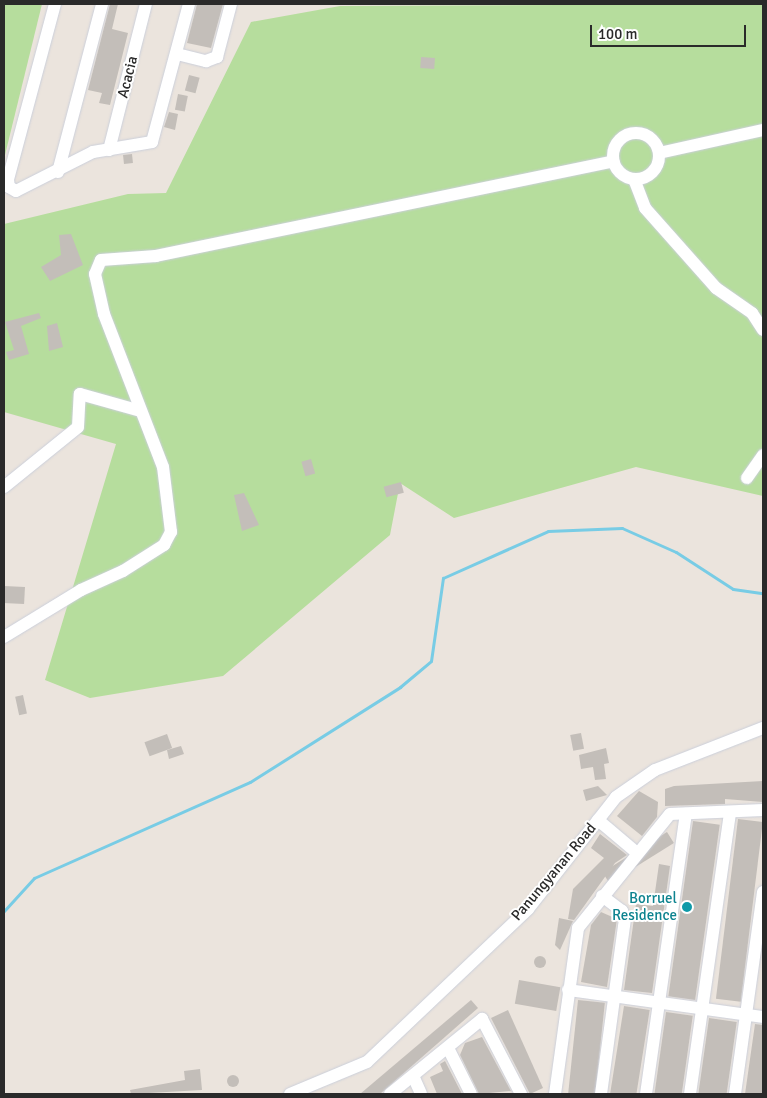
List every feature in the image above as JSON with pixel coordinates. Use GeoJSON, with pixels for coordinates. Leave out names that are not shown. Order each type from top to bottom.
{"type":"FeatureCollection","features":[{"type":"Feature","properties":{"kind":"street"},"geometry":{"type":"LineString","coordinates":[[56,4],[9,187],[27,188],[93,152],[152,142],[189,4]]}},
{"type":"Feature","properties":{"kind":"street"},"geometry":{"type":"LineString","coordinates":[[58,172],[102,4]]}},
{"type":"Feature","properties":{"kind":"street","name":"Acacia"},"geometry":{"type":"LineString","coordinates":[[109,150],[146,4]]}},
{"type":"Feature","properties":{"kind":"street"},"geometry":{"type":"LineString","coordinates":[[177,54],[206,61],[217,57],[230,4]]}},
{"type":"Feature","properties":{"kind":"street"},"geometry":{"type":"LineString","coordinates":[[659,154],[763,130]]}},
{"type":"Feature","properties":{"kind":"street"},"geometry":{"type":"LineString","coordinates":[[632,133],[649,138],[659,154],[650,174],[634,180],[623,176],[613,162],[616,144],[632,133]]}},
{"type":"Feature","properties":{"kind":"street"},"geometry":{"type":"LineString","coordinates":[[4,637],[81,590],[124,571],[168,539],[171,519],[163,468],[104,314],[95,274],[101,260],[156,256],[613,162]]}},
{"type":"Feature","properties":{"kind":"street"},"geometry":{"type":"LineString","coordinates":[[634,180],[645,208],[716,288],[752,313],[763,330]]}},
{"type":"Feature","properties":{"kind":"street"},"geometry":{"type":"LineString","coordinates":[[4,487],[78,427],[80,394],[141,411]]}},
{"type":"Feature","properties":{"kind":"street"},"geometry":{"type":"LineString","coordinates":[[747,478],[763,454]]}},
{"type":"Feature","properties":{"kind":"street","name":"Panungyanan Road"},"geometry":{"type":"LineString","coordinates":[[290,1094],[367,1062],[528,909],[616,797],[655,770],[763,728]]}},
{"type":"Feature","properties":{"kind":"street"},"geometry":{"type":"LineString","coordinates":[[555,1094],[578,928],[670,814],[730,813],[763,810]]}},
{"type":"Feature","properties":{"kind":"street"},"geometry":{"type":"LineString","coordinates":[[690,1094],[730,813]]}},
{"type":"Feature","properties":{"kind":"street"},"geometry":{"type":"LineString","coordinates":[[646,1094],[686,814]]}},
{"type":"Feature","properties":{"kind":"street"},"geometry":{"type":"LineString","coordinates":[[598,820],[637,853]]}},
{"type":"Feature","properties":{"kind":"street"},"geometry":{"type":"LineString","coordinates":[[735,1094],[763,892]]}},
{"type":"Feature","properties":{"kind":"street"},"geometry":{"type":"LineString","coordinates":[[601,1094],[624,918],[622,910],[602,896]]}},
{"type":"Feature","properties":{"kind":"street"},"geometry":{"type":"LineString","coordinates":[[568,990],[763,1017]]}},
{"type":"Feature","properties":{"kind":"street"},"geometry":{"type":"LineString","coordinates":[[394,1093],[484,1019],[521,1094]]}},
{"type":"Feature","properties":{"kind":"street"},"geometry":{"type":"LineString","coordinates":[[448,1048],[472,1094]]}},
{"type":"Feature","properties":{"kind":"street"},"geometry":{"type":"LineString","coordinates":[[414,1078],[421,1094]]}},
{"type":"Feature","properties":{"kind":"green space"},"geometry":{"type":"Polygon","coordinates":[[[4,4],[42,4],[4,159],[4,4]]]}},
{"type":"Feature","properties":{"kind":"green space"},"geometry":{"type":"Polygon","coordinates":[[[763,4],[763,496],[636,467],[454,518],[400,483],[390,535],[223,676],[90,698],[45,680],[116,444],[4,412],[4,224],[128,194],[166,193],[251,22],[340,6],[763,4]]]}},
{"type":"Feature","properties":{"kind":"building"},"geometry":{"type":"Polygon","coordinates":[[[110,4],[118,4],[112,29],[128,33],[110,105],[99,103],[102,93],[88,90],[110,4]]]}},
{"type":"Feature","properties":{"kind":"building"},"geometry":{"type":"Polygon","coordinates":[[[197,4],[223,4],[211,48],[187,43],[197,4]]]}},
{"type":"Feature","properties":{"kind":"building"},"geometry":{"type":"Polygon","coordinates":[[[421,57],[435,58],[434,69],[420,68],[421,57]]]}},
{"type":"Feature","properties":{"kind":"building"},"geometry":{"type":"Polygon","coordinates":[[[189,75],[200,78],[195,93],[185,90],[189,75]]]}},
{"type":"Feature","properties":{"kind":"building"},"geometry":{"type":"Polygon","coordinates":[[[178,94],[188,96],[185,112],[175,110],[178,94]]]}},
{"type":"Feature","properties":{"kind":"building"},"geometry":{"type":"Polygon","coordinates":[[[169,112],[178,114],[175,130],[164,127],[169,112]]]}},
{"type":"Feature","properties":{"kind":"building"},"geometry":{"type":"Polygon","coordinates":[[[132,154],[133,163],[124,164],[123,155],[132,154]]]}},
{"type":"Feature","properties":{"kind":"building"},"geometry":{"type":"Polygon","coordinates":[[[71,234],[83,265],[50,281],[41,267],[61,255],[59,235],[71,234]]]}},
{"type":"Feature","properties":{"kind":"building"},"geometry":{"type":"Polygon","coordinates":[[[39,313],[41,318],[21,326],[29,354],[9,360],[6,352],[14,350],[5,322],[39,313]]]}},
{"type":"Feature","properties":{"kind":"building"},"geometry":{"type":"Polygon","coordinates":[[[57,323],[63,347],[49,351],[47,326],[57,323]]]}},
{"type":"Feature","properties":{"kind":"building"},"geometry":{"type":"Polygon","coordinates":[[[311,459],[315,473],[306,476],[301,462],[311,459]]]}},
{"type":"Feature","properties":{"kind":"building"},"geometry":{"type":"Polygon","coordinates":[[[401,482],[404,493],[386,497],[384,487],[401,482]]]}},
{"type":"Feature","properties":{"kind":"building"},"geometry":{"type":"Polygon","coordinates":[[[244,493],[259,525],[242,531],[234,495],[244,493]]]}},
{"type":"Feature","properties":{"kind":"building"},"geometry":{"type":"Polygon","coordinates":[[[4,586],[25,587],[24,604],[4,603],[4,586]]]}},
{"type":"Feature","properties":{"kind":"building"},"geometry":{"type":"Polygon","coordinates":[[[23,695],[27,714],[19,715],[15,697],[23,695]]]}},
{"type":"Feature","properties":{"kind":"building"},"geometry":{"type":"Polygon","coordinates":[[[581,733],[584,749],[573,751],[570,735],[581,733]]]}},
{"type":"Feature","properties":{"kind":"building"},"geometry":{"type":"Polygon","coordinates":[[[167,734],[172,748],[150,756],[144,742],[167,734]]]}},
{"type":"Feature","properties":{"kind":"building"},"geometry":{"type":"Polygon","coordinates":[[[181,746],[184,754],[169,759],[167,750],[181,746]]]}},
{"type":"Feature","properties":{"kind":"building"},"geometry":{"type":"Polygon","coordinates":[[[606,748],[609,763],[604,764],[606,779],[595,780],[593,767],[581,769],[579,755],[606,748]]]}},
{"type":"Feature","properties":{"kind":"building"},"geometry":{"type":"Polygon","coordinates":[[[763,781],[763,802],[725,799],[725,804],[665,806],[665,789],[674,786],[763,781]]]}},
{"type":"Feature","properties":{"kind":"building"},"geometry":{"type":"Polygon","coordinates":[[[598,786],[607,795],[586,801],[583,790],[598,786]]]}},
{"type":"Feature","properties":{"kind":"building"},"geometry":{"type":"Polygon","coordinates":[[[639,791],[658,802],[657,817],[642,836],[617,816],[639,791]]]}},
{"type":"Feature","properties":{"kind":"building"},"geometry":{"type":"Polygon","coordinates":[[[738,819],[763,822],[741,1002],[716,999],[738,819]]]}},
{"type":"Feature","properties":{"kind":"building"},"geometry":{"type":"Polygon","coordinates":[[[693,821],[720,825],[695,1000],[668,996],[693,821]]]}},
{"type":"Feature","properties":{"kind":"building"},"geometry":{"type":"Polygon","coordinates":[[[667,832],[674,843],[609,883],[603,872],[667,832]]]}},
{"type":"Feature","properties":{"kind":"building"},"geometry":{"type":"Polygon","coordinates":[[[600,834],[627,855],[615,863],[574,920],[568,919],[573,889],[604,858],[591,848],[600,834]]]}},
{"type":"Feature","properties":{"kind":"building"},"geometry":{"type":"Polygon","coordinates":[[[659,864],[670,866],[652,993],[624,990],[636,904],[653,906],[659,864]]]}},
{"type":"Feature","properties":{"kind":"building"},"geometry":{"type":"Polygon","coordinates":[[[601,912],[617,919],[607,987],[581,982],[591,925],[601,912]]]}},
{"type":"Feature","properties":{"kind":"building"},"geometry":{"type":"Polygon","coordinates":[[[559,918],[573,921],[560,950],[555,945],[559,918]]]}},
{"type":"Feature","properties":{"kind":"building"},"geometry":{"type":"Polygon","coordinates":[[[538,956],[542,956],[546,962],[542,968],[538,968],[534,964],[534,960],[538,956]]]}},
{"type":"Feature","properties":{"kind":"building"},"geometry":{"type":"Polygon","coordinates":[[[519,980],[560,987],[556,1011],[515,1004],[519,980]]]}},
{"type":"Feature","properties":{"kind":"building"},"geometry":{"type":"Polygon","coordinates":[[[471,1000],[478,1008],[380,1094],[360,1094],[471,1000]]]}},
{"type":"Feature","properties":{"kind":"building"},"geometry":{"type":"Polygon","coordinates":[[[578,1000],[605,1003],[595,1094],[568,1094],[578,1000]]]}},
{"type":"Feature","properties":{"kind":"building"},"geometry":{"type":"Polygon","coordinates":[[[624,1006],[650,1010],[636,1094],[610,1094],[624,1006]]]}},
{"type":"Feature","properties":{"kind":"building"},"geometry":{"type":"Polygon","coordinates":[[[508,1010],[543,1088],[530,1094],[491,1018],[508,1010]]]}},
{"type":"Feature","properties":{"kind":"building"},"geometry":{"type":"Polygon","coordinates":[[[666,1012],[693,1016],[682,1094],[654,1094],[666,1012]]]}},
{"type":"Feature","properties":{"kind":"building"},"geometry":{"type":"Polygon","coordinates":[[[709,1018],[737,1022],[727,1094],[698,1093],[709,1018]]]}},
{"type":"Feature","properties":{"kind":"building"},"geometry":{"type":"Polygon","coordinates":[[[755,1024],[763,1025],[763,1094],[745,1094],[755,1024]]]}},
{"type":"Feature","properties":{"kind":"building"},"geometry":{"type":"Polygon","coordinates":[[[482,1037],[511,1091],[479,1094],[460,1055],[465,1043],[482,1037]]]}},
{"type":"Feature","properties":{"kind":"building"},"geometry":{"type":"Polygon","coordinates":[[[445,1061],[462,1094],[437,1094],[430,1077],[443,1071],[440,1064],[445,1061]]]}},
{"type":"Feature","properties":{"kind":"building"},"geometry":{"type":"Polygon","coordinates":[[[200,1069],[202,1090],[131,1094],[130,1090],[185,1080],[184,1071],[200,1069]]]}},
{"type":"Feature","properties":{"kind":"building"},"geometry":{"type":"Polygon","coordinates":[[[235,1075],[238,1076],[238,1086],[231,1087],[228,1086],[227,1079],[228,1076],[235,1075]]]}},
{"type":"Feature","properties":{"kind":"waterway"},"geometry":{"type":"LineString","coordinates":[[4,911],[34,878],[250,782],[400,687],[431,661],[443,578],[548,531],[622,528],[676,552],[733,589],[763,593]]}},
{"type":"Feature","properties":{"kind":"place","name":"Borruel Residence"},"geometry":{"type":"Point","coordinates":[687,907]}}]}
